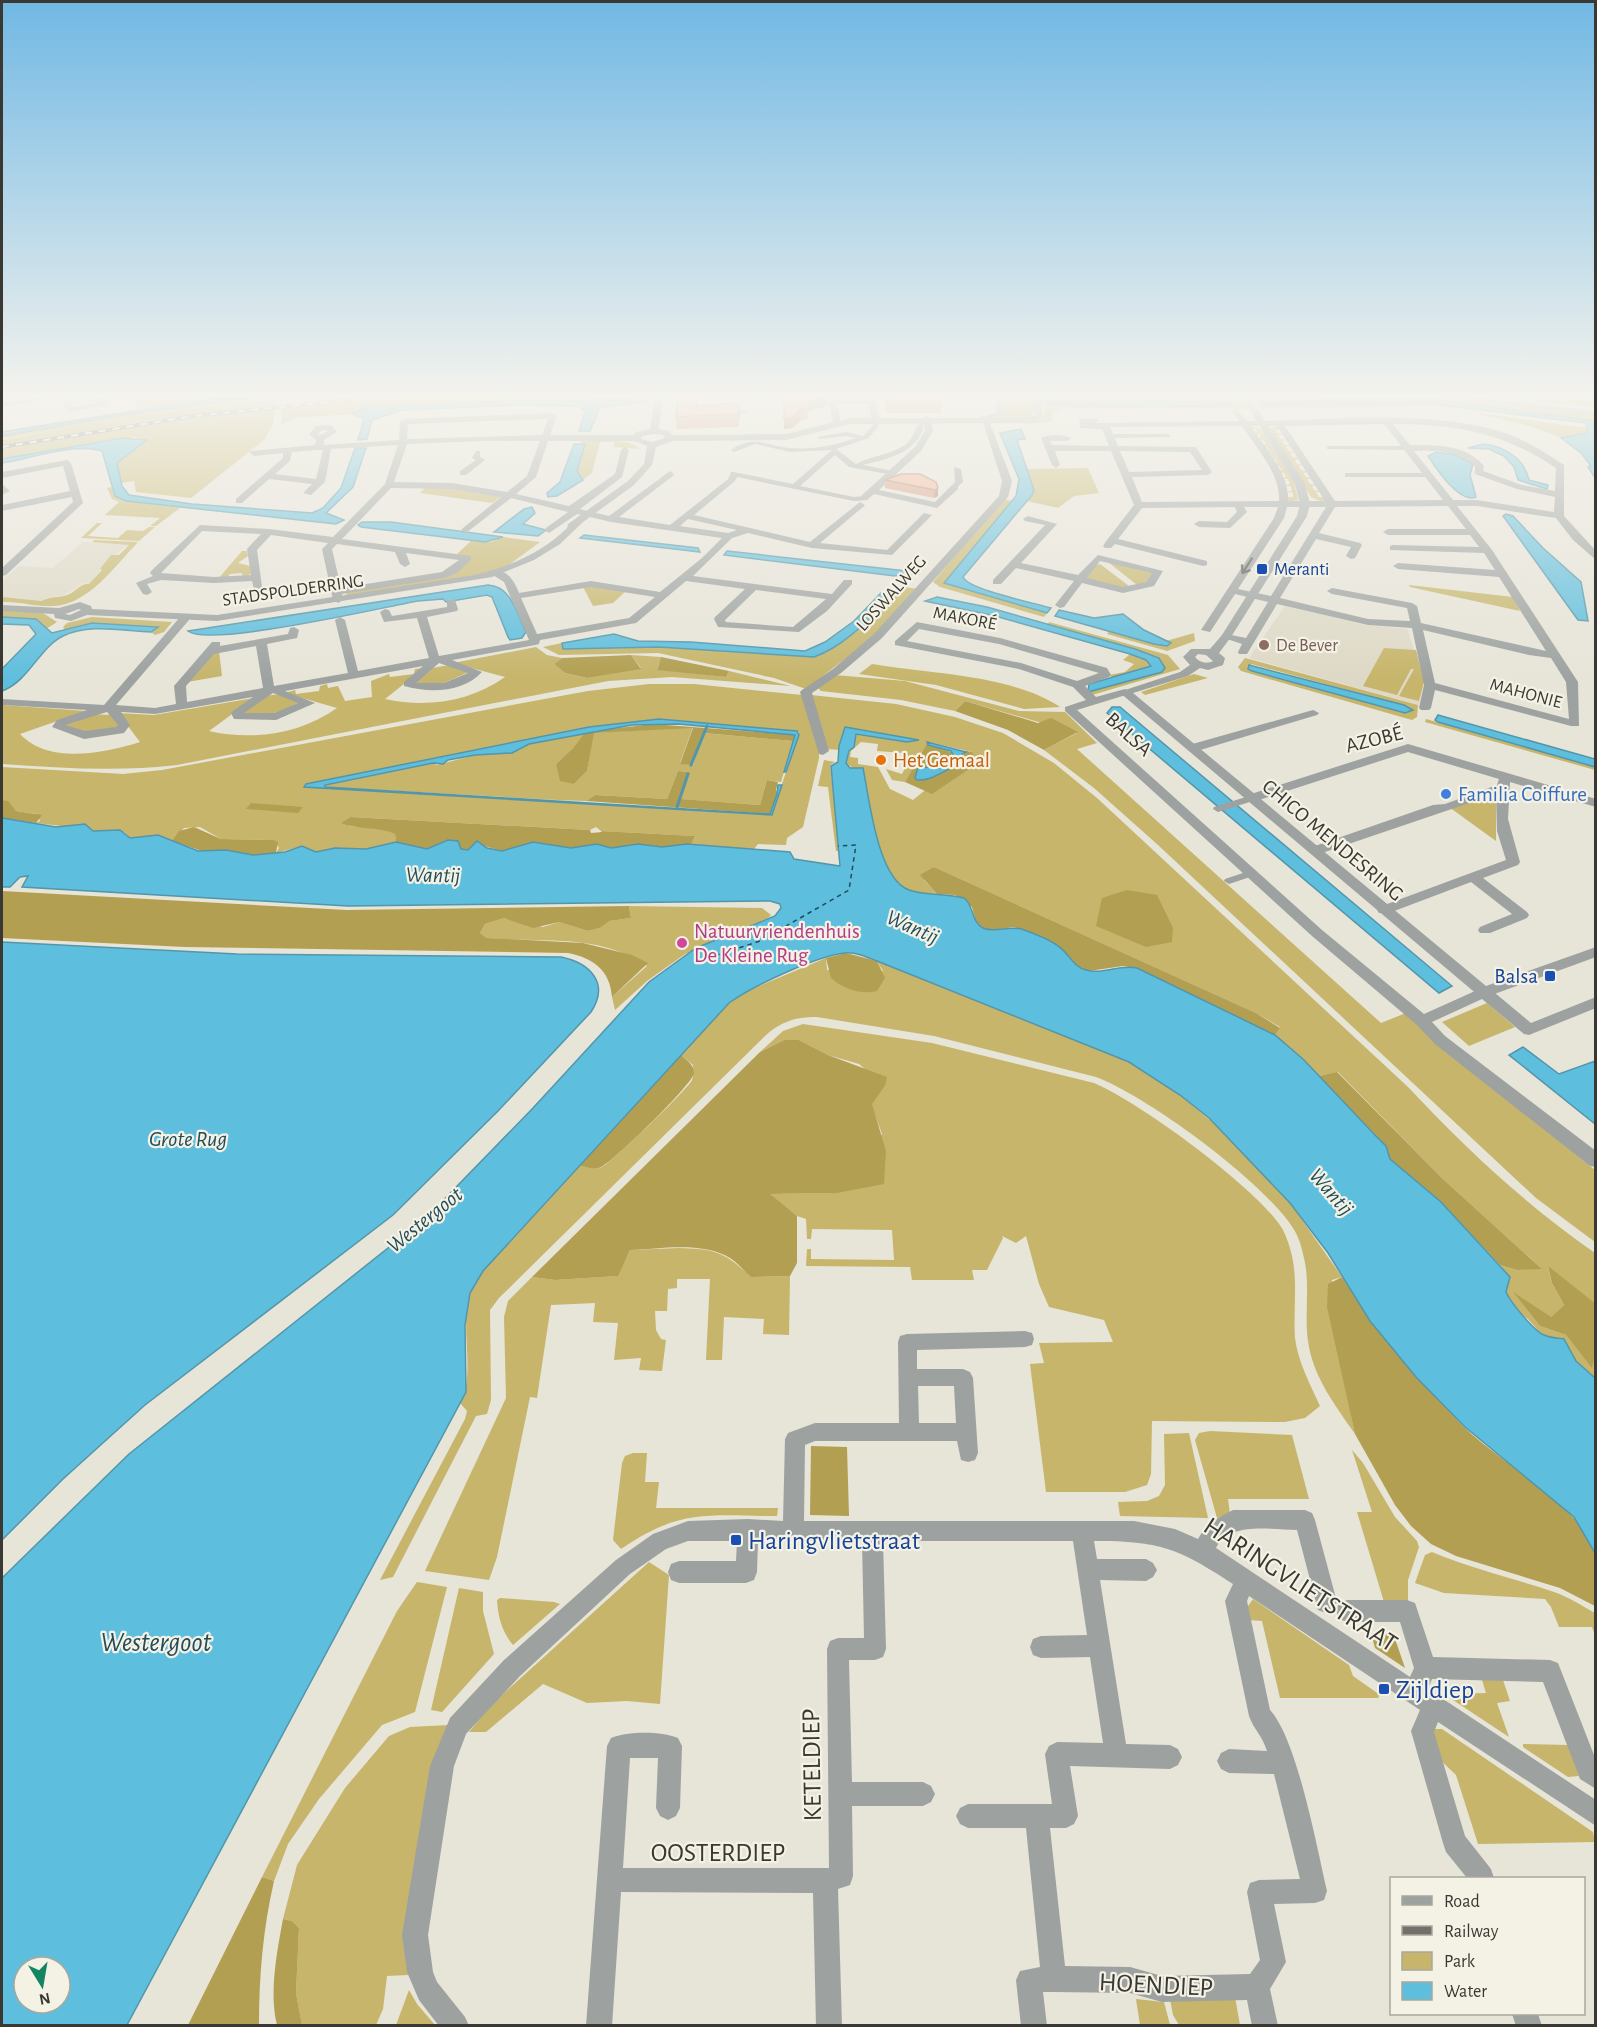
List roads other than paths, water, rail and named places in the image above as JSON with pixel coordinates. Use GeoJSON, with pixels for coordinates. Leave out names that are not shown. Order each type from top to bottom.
{"type":"FeatureCollection","features":[{"type":"Feature","properties":{"kind":"street"},"geometry":{"type":"LineString","coordinates":[[2,492],[5,507],[76,493],[78,503],[2,573]]}},
{"type":"Feature","properties":{"kind":"street"},"geometry":{"type":"LineString","coordinates":[[239,501],[250,492]]}},
{"type":"Feature","properties":{"kind":"street"},"geometry":{"type":"LineString","coordinates":[[160,577],[155,573],[200,528],[269,532],[334,540],[399,548],[467,558],[453,571],[444,575],[338,596],[327,549],[334,540],[382,492]]}},
{"type":"Feature","properties":{"kind":"street"},"geometry":{"type":"LineString","coordinates":[[487,492],[611,519],[674,526],[729,536]]}},
{"type":"Feature","properties":{"kind":"street"},"geometry":{"type":"LineString","coordinates":[[466,530],[513,492]]}},
{"type":"Feature","properties":{"kind":"street"},"geometry":{"type":"LineString","coordinates":[[549,530],[597,492]]}},
{"type":"Feature","properties":{"kind":"street","name":"STADSPOLDERRING"},"geometry":{"type":"LineString","coordinates":[[2,608],[60,611],[59,616],[67,618],[86,612],[185,618],[246,615],[338,596],[500,572],[516,567],[549,547],[619,492]]}},
{"type":"Feature","properties":{"kind":"street"},"geometry":{"type":"LineString","coordinates":[[611,519],[647,492]]}},
{"type":"Feature","properties":{"kind":"street"},"geometry":{"type":"LineString","coordinates":[[674,526],[715,492]]}},
{"type":"Feature","properties":{"kind":"street"},"geometry":{"type":"LineString","coordinates":[[817,492],[862,502],[922,511],[949,492]]}},
{"type":"Feature","properties":{"kind":"street"},"geometry":{"type":"LineString","coordinates":[[812,544],[871,492]]}},
{"type":"Feature","properties":{"kind":"street"},"geometry":{"type":"LineString","coordinates":[[875,492],[934,504]]}},
{"type":"Feature","properties":{"kind":"street","name":"LOSWALWEG"},"geometry":{"type":"LineString","coordinates":[[823,751],[806,692],[837,671],[878,636],[1003,497],[1004,492]]}},
{"type":"Feature","properties":{"kind":"street"},"geometry":{"type":"LineString","coordinates":[[1133,492],[1139,504]]}},
{"type":"Feature","properties":{"kind":"street"},"geometry":{"type":"LineString","coordinates":[[1202,492],[1208,505]]}},
{"type":"Feature","properties":{"kind":"street"},"geometry":{"type":"LineString","coordinates":[[1206,630],[1279,518],[1284,504],[1284,492]]}},
{"type":"Feature","properties":{"kind":"street"},"geometry":{"type":"LineString","coordinates":[[1125,692],[1184,674],[1197,665],[1208,667],[1219,663],[1219,658],[1213,653],[1226,637],[1302,516],[1305,504],[1302,492]]}},
{"type":"Feature","properties":{"kind":"street"},"geometry":{"type":"LineString","coordinates":[[1324,492],[1332,504]]}},
{"type":"Feature","properties":{"kind":"street","name":"MAHONIE"},"geometry":{"type":"LineString","coordinates":[[1430,685],[1575,724],[1572,682],[1487,550],[1441,492]]}},
{"type":"Feature","properties":{"kind":"street"},"geometry":{"type":"LineString","coordinates":[[1543,492],[1560,495]]}},
{"type":"Feature","properties":{"kind":"street"},"geometry":{"type":"LineString","coordinates":[[1560,492],[1559,516],[1596,559],[1596,566]]}},
{"type":"Feature","properties":{"kind":"street"},"geometry":{"type":"LineString","coordinates":[[1139,504],[1477,503],[1559,516]]}},
{"type":"Feature","properties":{"kind":"street"},"geometry":{"type":"LineString","coordinates":[[1060,605],[1139,504]]}},
{"type":"Feature","properties":{"kind":"street"},"geometry":{"type":"LineString","coordinates":[[1226,637],[1246,647],[1332,504]]}},
{"type":"Feature","properties":{"kind":"street"},"geometry":{"type":"LineString","coordinates":[[1199,524],[1230,525],[1242,512],[1238,505]]}},
{"type":"Feature","properties":{"kind":"street"},"geometry":{"type":"LineString","coordinates":[[686,516],[812,544],[890,553],[927,515]]}},
{"type":"Feature","properties":{"kind":"street"},"geometry":{"type":"LineString","coordinates":[[997,582],[1052,524],[1028,519]]}},
{"type":"Feature","properties":{"kind":"street"},"geometry":{"type":"LineString","coordinates":[[2,702],[155,711],[439,661],[632,621],[686,578],[729,536],[747,530]]}},
{"type":"Feature","properties":{"kind":"street"},"geometry":{"type":"LineString","coordinates":[[259,592],[252,549],[269,532]]}},
{"type":"Feature","properties":{"kind":"street"},"geometry":{"type":"LineString","coordinates":[[1388,532],[1474,532]]}},
{"type":"Feature","properties":{"kind":"street"},"geometry":{"type":"LineString","coordinates":[[1313,535],[1357,545],[1351,556]]}},
{"type":"Feature","properties":{"kind":"street"},"geometry":{"type":"LineString","coordinates":[[1112,540],[1203,563]]}},
{"type":"Feature","properties":{"kind":"street"},"geometry":{"type":"LineString","coordinates":[[399,548],[405,564]]}},
{"type":"Feature","properties":{"kind":"street"},"geometry":{"type":"LineString","coordinates":[[1393,548],[1487,550]]}},
{"type":"Feature","properties":{"kind":"street"},"geometry":{"type":"LineString","coordinates":[[1013,564],[1123,590],[1150,584],[1158,571],[1098,558]]}},
{"type":"Feature","properties":{"kind":"street"},"geometry":{"type":"LineString","coordinates":[[1398,566],[1502,574]]}},
{"type":"Feature","properties":{"kind":"street"},"geometry":{"type":"LineString","coordinates":[[500,572],[508,580],[517,596],[534,640]]}},
{"type":"Feature","properties":{"kind":"street"},"geometry":{"type":"LineString","coordinates":[[147,592],[141,583],[160,577],[214,580],[256,578]]}},
{"type":"Feature","properties":{"kind":"street"},"geometry":{"type":"LineString","coordinates":[[686,578],[834,597]]}},
{"type":"Feature","properties":{"kind":"street"},"geometry":{"type":"LineString","coordinates":[[754,586],[719,619],[722,625],[795,630],[848,582]]}},
{"type":"Feature","properties":{"kind":"street"},"geometry":{"type":"LineString","coordinates":[[517,596],[591,584],[632,589],[663,596]]}},
{"type":"Feature","properties":{"kind":"street","name":"MAHONIE"},"geometry":{"type":"LineString","coordinates":[[1231,590],[1368,622],[1415,625],[1529,652],[1553,654]]}},
{"type":"Feature","properties":{"kind":"street"},"geometry":{"type":"LineString","coordinates":[[1332,591],[1384,603],[1412,606],[1430,685],[1425,708]]}},
{"type":"Feature","properties":{"kind":"street"},"geometry":{"type":"LineString","coordinates":[[385,612],[388,620],[453,609],[451,602]]}},
{"type":"Feature","properties":{"kind":"street"},"geometry":{"type":"LineString","coordinates":[[421,614],[439,661]]}},
{"type":"Feature","properties":{"kind":"street"},"geometry":{"type":"LineString","coordinates":[[109,708],[185,618]]}},
{"type":"Feature","properties":{"kind":"street"},"geometry":{"type":"LineString","coordinates":[[340,620],[354,676]]}},
{"type":"Feature","properties":{"kind":"street","name":"MAKORÉ"},"geometry":{"type":"LineString","coordinates":[[1077,685],[1105,675],[1103,670],[1035,650],[917,625],[899,643],[1021,666],[1077,685],[1094,701]]}},
{"type":"Feature","properties":{"kind":"street"},"geometry":{"type":"LineString","coordinates":[[210,651],[293,636],[294,630]]}},
{"type":"Feature","properties":{"kind":"street"},"geometry":{"type":"LineString","coordinates":[[182,706],[180,686],[218,641]]}},
{"type":"Feature","properties":{"kind":"street"},"geometry":{"type":"LineString","coordinates":[[261,642],[274,690],[309,703],[276,716],[238,717],[237,713],[274,690]]}},
{"type":"Feature","properties":{"kind":"street"},"geometry":{"type":"LineString","coordinates":[[439,661],[476,672],[466,679],[446,685],[420,687],[408,684],[439,661]]}},
{"type":"Feature","properties":{"kind":"street","name":"BALSA"},"geometry":{"type":"LineString","coordinates":[[1125,692],[1069,708],[1252,873],[1422,1021],[1440,1040],[1596,1161]]}},
{"type":"Feature","properties":{"kind":"street","name":"CHICO MENDESRING"},"geometry":{"type":"LineString","coordinates":[[1125,692],[1193,748],[1246,800],[1317,850],[1384,910],[1484,992]]}},
{"type":"Feature","properties":{"kind":"street"},"geometry":{"type":"LineString","coordinates":[[1193,748],[1313,713]]}},
{"type":"Feature","properties":{"kind":"street","name":"AZOBÉ"},"geometry":{"type":"LineString","coordinates":[[1246,800],[1408,748],[1504,782],[1596,803]]}},
{"type":"Feature","properties":{"kind":"street"},"geometry":{"type":"LineString","coordinates":[[1317,850],[1437,808],[1447,808],[1504,782],[1506,845],[1513,862],[1384,910]]}},
{"type":"Feature","properties":{"kind":"street"},"geometry":{"type":"LineString","coordinates":[[1218,809],[1246,800]]}},
{"type":"Feature","properties":{"kind":"street"},"geometry":{"type":"LineString","coordinates":[[1229,881],[1252,873]]}},
{"type":"Feature","properties":{"kind":"street"},"geometry":{"type":"LineString","coordinates":[[1473,877],[1522,915],[1485,930]]}},
{"type":"Feature","properties":{"kind":"street"},"geometry":{"type":"LineString","coordinates":[[1422,1021],[1484,992],[1596,952]]}},
{"type":"Feature","properties":{"kind":"street"},"geometry":{"type":"LineString","coordinates":[[1484,992],[1529,1030],[1596,1002]]}},
{"type":"Feature","properties":{"kind":"street"},"geometry":{"type":"LineString","coordinates":[[909,1432],[907,1342],[1025,1339]]}},
{"type":"Feature","properties":{"kind":"street"},"geometry":{"type":"LineString","coordinates":[[908,1377],[963,1378],[968,1453]]}},
{"type":"Feature","properties":{"kind":"street"},"geometry":{"type":"LineString","coordinates":[[793,1530],[795,1439],[814,1432],[966,1432]]}},
{"type":"Feature","properties":{"kind":"street"},"geometry":{"type":"LineString","coordinates":[[1203,1552],[1214,1531],[1233,1520],[1305,1520],[1326,1602],[1347,1611]]}},
{"type":"Feature","properties":{"kind":"street"},"geometry":{"type":"LineString","coordinates":[[680,1572],[746,1572],[748,1529]]}},
{"type":"Feature","properties":{"kind":"street","name":"HARINGVLIETSTRAAT"},"geometry":{"type":"LineString","coordinates":[[456,2025],[428,1990],[420,1972],[415,1951],[415,1922],[442,1766],[458,1726],[512,1668],[622,1567],[660,1541],[688,1531],[748,1529],[1082,1530],[1134,1531],[1175,1539],[1203,1552],[1246,1578],[1596,1814]]}},
{"type":"Feature","properties":{"kind":"street","name":"KETELDIEP"},"geometry":{"type":"LineString","coordinates":[[825,1881],[841,1876],[838,1649],[875,1649],[872,1530]]}},
{"type":"Feature","properties":{"kind":"street"},"geometry":{"type":"LineString","coordinates":[[1082,1530],[1116,1755]]}},
{"type":"Feature","properties":{"kind":"street"},"geometry":{"type":"LineString","coordinates":[[1089,1569],[1146,1570]]}},
{"type":"Feature","properties":{"kind":"street"},"geometry":{"type":"LineString","coordinates":[[1246,1578],[1236,1601],[1260,1716],[1271,1728],[1283,1763],[1315,1891],[1259,1893],[1273,1962],[1257,1987],[1265,2025]]}},
{"type":"Feature","properties":{"kind":"street","name":"HARINGVLIETSTRAAT"},"geometry":{"type":"LineString","coordinates":[[1347,1611],[1407,1611],[1425,1668]]}},
{"type":"Feature","properties":{"kind":"street"},"geometry":{"type":"LineString","coordinates":[[1041,1647],[1100,1647]]}},
{"type":"Feature","properties":{"kind":"street"},"geometry":{"type":"LineString","coordinates":[[1481,1877],[1455,1843],[1422,1731],[1425,1668],[1550,1671],[1588,1771],[1596,1777]]}},
{"type":"Feature","properties":{"kind":"street","name":"OOSTERDIEP"},"geometry":{"type":"LineString","coordinates":[[599,2025],[611,1880],[608,1870],[619,1746],[670,1746],[668,1808]]}},
{"type":"Feature","properties":{"kind":"street"},"geometry":{"type":"LineString","coordinates":[[968,1816],[1066,1816],[1057,1754],[1170,1757]]}},
{"type":"Feature","properties":{"kind":"street"},"geometry":{"type":"LineString","coordinates":[[1229,1761],[1283,1763]]}},
{"type":"Feature","properties":{"kind":"street"},"geometry":{"type":"LineString","coordinates":[[840,1794],[923,1794]]}},
{"type":"Feature","properties":{"kind":"street"},"geometry":{"type":"LineString","coordinates":[[1036,1815],[1054,1979]]}},
{"type":"Feature","properties":{"kind":"street","name":"OOSTERDIEP"},"geometry":{"type":"LineString","coordinates":[[611,1880],[825,1881]]}},
{"type":"Feature","properties":{"kind":"street"},"geometry":{"type":"LineString","coordinates":[[825,1881],[829,2025]]}},
{"type":"Feature","properties":{"kind":"street","name":"HOENDIEP"},"geometry":{"type":"LineString","coordinates":[[1034,2025],[1029,1980],[1130,1980],[1162,1989],[1257,1987]]}},
{"type":"Feature","properties":{"kind":"water"},"geometry":{"type":"Polygon","coordinates":[[[114,492],[126,492],[129,495],[192,504],[312,513],[323,508],[338,492],[348,492],[326,513],[344,520],[336,524],[126,501],[115,496],[114,492]]]}},
{"type":"Feature","properties":{"kind":"water"},"geometry":{"type":"Polygon","coordinates":[[[564,492],[557,496],[548,497],[547,493],[564,492]]]}},
{"type":"Feature","properties":{"kind":"water"},"geometry":{"type":"Polygon","coordinates":[[[1017,492],[1033,492],[963,577],[977,587],[1051,608],[1047,613],[944,583],[1016,496],[1017,492]]]}},
{"type":"Feature","properties":{"kind":"water"},"geometry":{"type":"Polygon","coordinates":[[[1457,492],[1475,492],[1476,497],[1469,498],[1457,492]]]}},
{"type":"Feature","properties":{"kind":"water"},"geometry":{"type":"Polygon","coordinates":[[[532,507],[535,513],[523,524],[546,530],[538,536],[494,532],[524,509],[532,507]]]}},
{"type":"Feature","properties":{"kind":"water"},"geometry":{"type":"Polygon","coordinates":[[[1506,514],[1513,516],[1543,548],[1581,582],[1588,621],[1578,620],[1503,516],[1506,514]]]}},
{"type":"Feature","properties":{"kind":"water"},"geometry":{"type":"Polygon","coordinates":[[[362,522],[391,522],[503,537],[485,542],[361,527],[358,525],[362,522]]]}},
{"type":"Feature","properties":{"kind":"water"},"geometry":{"type":"Polygon","coordinates":[[[584,535],[698,548],[700,552],[580,538],[584,535]]]}},
{"type":"Feature","properties":{"kind":"water"},"geometry":{"type":"Polygon","coordinates":[[[727,551],[918,574],[895,576],[724,555],[727,551]]]}},
{"type":"Feature","properties":{"kind":"water"},"geometry":{"type":"Polygon","coordinates":[[[488,585],[508,595],[526,632],[522,638],[510,640],[492,597],[487,595],[446,602],[443,599],[418,601],[261,631],[202,635],[188,631],[488,585]]]}},
{"type":"Feature","properties":{"kind":"water"},"geometry":{"type":"Polygon","coordinates":[[[888,591],[893,593],[892,596],[856,631],[836,646],[814,657],[659,647],[563,649],[562,643],[614,634],[638,641],[691,642],[805,651],[825,642],[854,621],[881,593],[888,591]]]}},
{"type":"Feature","properties":{"kind":"water"},"geometry":{"type":"Polygon","coordinates":[[[937,597],[987,607],[1135,649],[1159,658],[1165,668],[1162,672],[1088,692],[1089,684],[1151,666],[1146,660],[1130,654],[995,616],[925,601],[937,597]]]}},
{"type":"Feature","properties":{"kind":"water"},"geometry":{"type":"Polygon","coordinates":[[[1059,610],[1094,618],[1123,614],[1144,630],[1171,643],[1167,646],[1154,644],[1055,616],[1059,610]]]}},
{"type":"Feature","properties":{"kind":"water"},"geometry":{"type":"Polygon","coordinates":[[[2,617],[36,619],[52,633],[92,623],[158,627],[151,632],[95,629],[63,636],[47,648],[27,673],[11,687],[2,691],[2,669],[36,634],[29,625],[2,624],[2,617]]]}},
{"type":"Feature","properties":{"kind":"water"},"geometry":{"type":"Polygon","coordinates":[[[1249,665],[1404,705],[1413,710],[1405,713],[1252,671],[1248,669],[1249,665]]]}},
{"type":"Feature","properties":{"kind":"water"},"geometry":{"type":"Polygon","coordinates":[[[1112,707],[1120,707],[1452,986],[1439,993],[1107,713],[1112,707]]]}},
{"type":"Feature","properties":{"kind":"water"},"geometry":{"type":"Polygon","coordinates":[[[1438,715],[1595,759],[1595,767],[1438,722],[1435,720],[1438,715]]]}},
{"type":"Feature","properties":{"kind":"water"},"geometry":{"type":"Polygon","coordinates":[[[659,719],[797,731],[799,735],[786,772],[784,772],[795,735],[678,724],[632,725],[529,744],[512,753],[475,755],[448,760],[443,764],[433,763],[325,785],[325,787],[770,814],[778,785],[782,785],[772,815],[304,787],[306,784],[589,727],[659,719]]]}},
{"type":"Feature","properties":{"kind":"water"},"geometry":{"type":"Polygon","coordinates":[[[845,727],[919,740],[907,742],[856,734],[854,747],[849,751],[846,763],[850,768],[863,768],[876,835],[889,870],[898,883],[916,892],[964,898],[970,905],[976,922],[983,928],[993,930],[1019,928],[1037,935],[1058,946],[1074,963],[1092,971],[1124,967],[1137,968],[1275,1035],[1304,1060],[1386,1146],[1390,1159],[1441,1202],[1510,1277],[1506,1292],[1523,1316],[1544,1335],[1564,1339],[1576,1361],[1595,1378],[1595,1553],[1574,1517],[1465,1427],[1416,1377],[1370,1321],[1328,1253],[1290,1203],[1209,1118],[1180,1095],[1129,1062],[865,956],[849,953],[833,955],[785,973],[753,988],[729,1003],[483,1271],[470,1293],[465,1325],[466,1392],[127,2025],[2,2025],[2,1578],[129,1454],[427,1217],[533,1108],[649,982],[696,948],[775,916],[781,908],[780,904],[770,901],[348,906],[22,887],[28,876],[20,877],[10,887],[2,887],[2,818],[56,827],[85,824],[93,831],[120,830],[130,838],[158,835],[198,851],[226,850],[253,855],[285,852],[302,846],[316,852],[335,848],[366,849],[396,842],[427,849],[448,840],[458,841],[461,849],[468,850],[477,841],[487,848],[502,851],[533,842],[571,848],[597,844],[611,848],[638,844],[662,847],[687,844],[790,852],[794,859],[840,866],[831,766],[838,762],[839,746],[845,727]]]}},
{"type":"Feature","properties":{"kind":"water"},"geometry":{"type":"Polygon","coordinates":[[[927,742],[966,752],[953,767],[931,778],[917,780],[915,778],[918,767],[945,768],[955,759],[951,751],[928,745],[927,742]]]}},
{"type":"Feature","properties":{"kind":"water","name":"Grote Rug"},"geometry":{"type":"Polygon","coordinates":[[[2,942],[237,954],[561,957],[588,969],[598,983],[598,992],[591,1012],[498,1111],[393,1215],[145,1405],[63,1479],[2,1540],[2,942]]]}},
{"type":"Feature","properties":{"kind":"water"},"geometry":{"type":"Polygon","coordinates":[[[1523,1047],[1559,1074],[1595,1061],[1595,1124],[1509,1055],[1523,1047]]]}},
{"type":"Feature","properties":{"kind":"waterway"},"geometry":{"type":"LineString","coordinates":[[691,765],[707,726]]}},
{"type":"Feature","properties":{"kind":"waterway"},"geometry":{"type":"LineString","coordinates":[[677,807],[688,774]]}},
{"type":"Feature","properties":{"kind":"place","name":"Meranti"},"geometry":{"type":"Point","coordinates":[1262,569]}},
{"type":"Feature","properties":{"kind":"place","name":"De Bever"},"geometry":{"type":"Point","coordinates":[1264,645]}},
{"type":"Feature","properties":{"kind":"place","name":"Het Gemaal"},"geometry":{"type":"Point","coordinates":[881,760]}},
{"type":"Feature","properties":{"kind":"place","name":"Familia Coiffure"},"geometry":{"type":"Point","coordinates":[1446,794]}},
{"type":"Feature","properties":{"kind":"place","name":"Natuurvriendenhuis De Kleine Rug"},"geometry":{"type":"Point","coordinates":[682,943]}},
{"type":"Feature","properties":{"kind":"place","name":"Balsa"},"geometry":{"type":"Point","coordinates":[1550,976]}},
{"type":"Feature","properties":{"kind":"place","name":"Haringvlietstraat"},"geometry":{"type":"Point","coordinates":[736,1540]}},
{"type":"Feature","properties":{"kind":"place","name":"Zijldiep"},"geometry":{"type":"Point","coordinates":[1384,1689]}},
{"type":"Feature","properties":{"kind":"water label","name":"Wantij"},"geometry":{"type":"Point","coordinates":[433,874]}},
{"type":"Feature","properties":{"kind":"water label","name":"Wantij"},"geometry":{"type":"Point","coordinates":[913,926]}},
{"type":"Feature","properties":{"kind":"water label","name":"Wantij"},"geometry":{"type":"Point","coordinates":[1332,1191]}},
{"type":"Feature","properties":{"kind":"water label","name":"Westergoot"},"geometry":{"type":"Point","coordinates":[424,1219]}},
{"type":"Feature","properties":{"kind":"water label","name":"Westergoot"},"geometry":{"type":"Point","coordinates":[156,1642]}}]}
